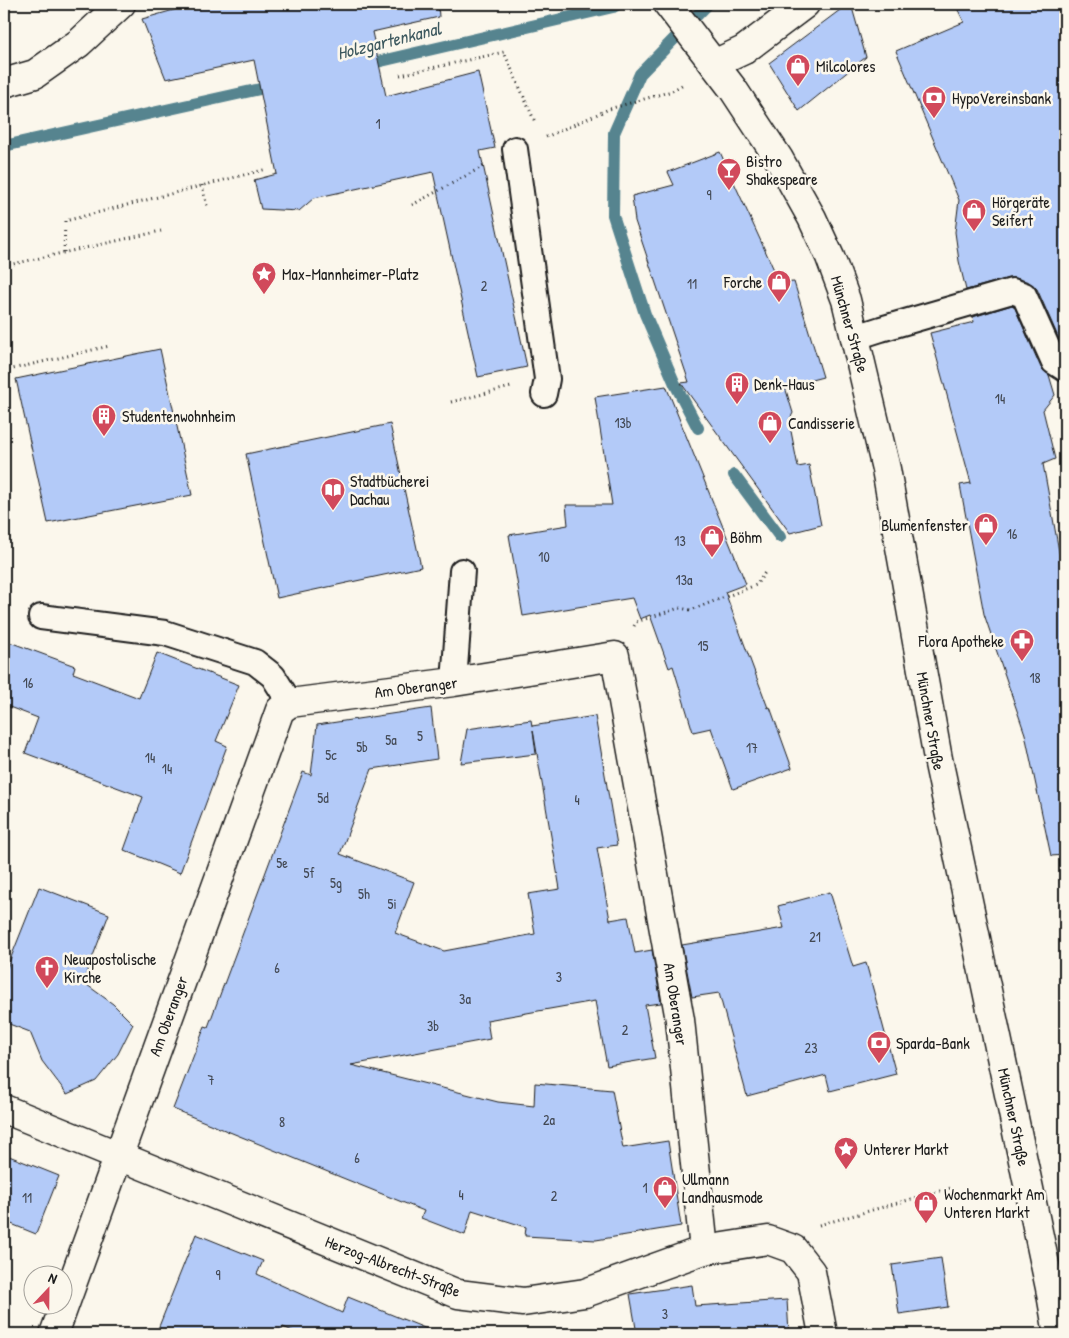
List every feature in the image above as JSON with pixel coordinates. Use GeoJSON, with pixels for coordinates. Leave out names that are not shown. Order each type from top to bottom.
{"type":"FeatureCollection","features":[{"type":"Feature","properties":{"kind":"street"},"geometry":{"type":"LineString","coordinates":[[4,82],[35,74],[79,43],[121,4]]}},
{"type":"Feature","properties":{"kind":"street","name":"Münchner Straße"},"geometry":{"type":"LineString","coordinates":[[668,4],[733,89],[779,159],[812,218],[830,257],[846,300],[886,469],[938,759],[1058,1286],[1058,1334]]}},
{"type":"Feature","properties":{"kind":"street"},"geometry":{"type":"LineString","coordinates":[[714,64],[744,50],[805,4]]}},
{"type":"Feature","properties":{"kind":"street","name":"Am Oberanger"},"geometry":{"type":"LineString","coordinates":[[54,1334],[280,710],[290,703],[454,682],[615,656],[680,1020],[704,1250]]}},
{"type":"Feature","properties":{"kind":"street","name":"Herzog-Albrecht-Straße"},"geometry":{"type":"LineString","coordinates":[[4,1109],[458,1294],[523,1302],[585,1293],[704,1250],[768,1240],[793,1249]]}},
{"type":"Feature","properties":{"kind":"street"},"geometry":{"type":"LineString","coordinates":[[793,1249],[810,1272],[823,1334]]}},
{"type":"Feature","properties":{"kind":"lane"},"geometry":{"type":"LineString","coordinates":[[515,149],[546,386]]}},
{"type":"Feature","properties":{"kind":"lane"},"geometry":{"type":"LineString","coordinates":[[856,337],[1012,291],[1024,295],[1054,362],[1065,369]]}},
{"type":"Feature","properties":{"kind":"lane"},"geometry":{"type":"LineString","coordinates":[[454,682],[462,571]]}},
{"type":"Feature","properties":{"kind":"lane"},"geometry":{"type":"LineString","coordinates":[[41,618],[165,633],[255,662],[273,676],[290,703]]}},
{"type":"Feature","properties":{"kind":"path"},"geometry":{"type":"LineString","coordinates":[[400,75],[504,52],[539,130]]}},
{"type":"Feature","properties":{"kind":"path"},"geometry":{"type":"LineString","coordinates":[[609,109],[672,91]]}},
{"type":"Feature","properties":{"kind":"path"},"geometry":{"type":"LineString","coordinates":[[64,252],[65,221],[267,169]]}},
{"type":"Feature","properties":{"kind":"path"},"geometry":{"type":"LineString","coordinates":[[202,185],[207,206]]}},
{"type":"Feature","properties":{"kind":"path"},"geometry":{"type":"LineString","coordinates":[[4,266],[161,231]]}},
{"type":"Feature","properties":{"kind":"path"},"geometry":{"type":"LineString","coordinates":[[4,371],[109,346]]}},
{"type":"Feature","properties":{"kind":"path"},"geometry":{"type":"LineString","coordinates":[[451,402],[546,386]]}},
{"type":"Feature","properties":{"kind":"path"},"geometry":{"type":"LineString","coordinates":[[615,656],[636,622],[679,608],[691,610],[756,585],[766,571]]}},
{"type":"Feature","properties":{"kind":"path"},"geometry":{"type":"LineString","coordinates":[[793,1249],[806,1228],[951,1188]]}},
{"type":"Feature","properties":{"kind":"building"},"geometry":{"type":"Polygon","coordinates":[[[195,4],[438,4],[439,17],[372,32],[386,96],[478,72],[495,148],[480,151],[527,367],[478,377],[433,172],[314,198],[299,211],[261,209],[254,180],[277,174],[254,60],[166,79],[142,19],[195,4]]]}},
{"type":"Feature","properties":{"kind":"building"},"geometry":{"type":"Polygon","coordinates":[[[848,4],[851,4],[866,57],[799,111],[769,63],[848,4]]]}},
{"type":"Feature","properties":{"kind":"building"},"geometry":{"type":"Polygon","coordinates":[[[955,4],[1065,4],[1065,336],[1059,339],[1037,289],[1029,282],[1009,278],[966,290],[955,232],[959,200],[896,51],[964,22],[955,4]]]}},
{"type":"Feature","properties":{"kind":"building","name":"Denk-Haus"},"geometry":{"type":"Polygon","coordinates":[[[720,152],[780,283],[794,282],[823,377],[785,387],[793,413],[789,421],[798,467],[809,465],[821,525],[790,533],[681,383],[689,382],[635,221],[632,196],[674,185],[668,172],[720,152]]]}},
{"type":"Feature","properties":{"kind":"building"},"geometry":{"type":"Polygon","coordinates":[[[1012,305],[1041,368],[1049,375],[1055,395],[1043,410],[1055,459],[1043,464],[1065,584],[1065,855],[1051,856],[1025,734],[984,614],[960,485],[971,483],[930,333],[974,322],[973,317],[1012,305]]]}},
{"type":"Feature","properties":{"kind":"building","name":"Studentenwohnheim"},"geometry":{"type":"Polygon","coordinates":[[[160,349],[192,495],[48,523],[16,379],[160,349]]]}},
{"type":"Feature","properties":{"kind":"building"},"geometry":{"type":"Polygon","coordinates":[[[666,386],[746,584],[725,592],[792,768],[733,789],[711,728],[693,732],[673,666],[669,668],[650,615],[640,619],[632,598],[523,616],[509,535],[568,525],[566,505],[612,505],[595,397],[666,386]]]}},
{"type":"Feature","properties":{"kind":"building","name":"Stadtbücherei Dachau"},"geometry":{"type":"Polygon","coordinates":[[[390,424],[421,567],[277,598],[246,454],[390,424]]]}},
{"type":"Feature","properties":{"kind":"building"},"geometry":{"type":"Polygon","coordinates":[[[4,640],[75,666],[73,673],[139,698],[157,653],[239,685],[216,741],[227,746],[180,873],[124,850],[143,797],[25,753],[38,718],[4,705],[4,640]]]}},
{"type":"Feature","properties":{"kind":"building"},"geometry":{"type":"Polygon","coordinates":[[[431,708],[437,759],[372,769],[340,854],[414,882],[395,933],[444,951],[535,934],[528,894],[560,889],[533,730],[536,754],[461,763],[467,729],[531,720],[532,726],[595,716],[617,845],[597,848],[610,920],[628,917],[635,953],[652,950],[661,1003],[645,1005],[655,1058],[607,1066],[595,1001],[487,1020],[490,1039],[351,1065],[498,1102],[534,1106],[535,1083],[612,1090],[623,1148],[668,1141],[681,1226],[596,1240],[525,1236],[526,1227],[472,1210],[465,1235],[421,1218],[424,1211],[173,1109],[205,1026],[208,1027],[303,772],[311,775],[317,725],[431,708]]]}},
{"type":"Feature","properties":{"kind":"building","name":"Neuapostolische Kirche"},"geometry":{"type":"Polygon","coordinates":[[[39,887],[109,914],[83,982],[113,1004],[133,1024],[118,1054],[96,1081],[67,1094],[42,1061],[30,1032],[4,1022],[4,975],[39,887]]]}},
{"type":"Feature","properties":{"kind":"building"},"geometry":{"type":"Polygon","coordinates":[[[830,892],[853,967],[866,963],[896,1074],[830,1091],[826,1075],[747,1096],[719,993],[692,997],[682,945],[784,928],[778,906],[830,892]]]}},
{"type":"Feature","properties":{"kind":"building"},"geometry":{"type":"Polygon","coordinates":[[[4,1154],[59,1176],[36,1234],[4,1221],[4,1154]]]}},
{"type":"Feature","properties":{"kind":"building"},"geometry":{"type":"Polygon","coordinates":[[[196,1234],[263,1261],[257,1274],[342,1313],[348,1297],[437,1333],[300,1334],[283,1327],[280,1334],[156,1334],[196,1234]]]}},
{"type":"Feature","properties":{"kind":"building"},"geometry":{"type":"Polygon","coordinates":[[[941,1258],[948,1307],[899,1314],[892,1265],[941,1258]]]}},
{"type":"Feature","properties":{"kind":"building"},"geometry":{"type":"Polygon","coordinates":[[[692,1285],[695,1306],[787,1300],[789,1334],[637,1334],[630,1294],[692,1285]]]}},
{"type":"Feature","properties":{"kind":"waterway","name":"Holzgartenkanal"},"geometry":{"type":"LineString","coordinates":[[364,65],[613,7],[618,4]]}},
{"type":"Feature","properties":{"kind":"waterway"},"geometry":{"type":"LineString","coordinates":[[698,428],[675,384],[645,314],[613,215],[614,133],[640,74],[708,4]]}},
{"type":"Feature","properties":{"kind":"waterway","name":"Holzgartenkanal"},"geometry":{"type":"LineString","coordinates":[[4,146],[260,89]]}},
{"type":"Feature","properties":{"kind":"waterway"},"geometry":{"type":"LineString","coordinates":[[734,475],[780,537]]}},
{"type":"Feature","properties":{"kind":"place","name":"Milcolores"},"geometry":{"type":"Point","coordinates":[798,87]}},
{"type":"Feature","properties":{"kind":"place","name":"HypoVereinsbank"},"geometry":{"type":"Point","coordinates":[934,119]}},
{"type":"Feature","properties":{"kind":"place","name":"Bistro Shakespeare"},"geometry":{"type":"Point","coordinates":[729,191]}},
{"type":"Feature","properties":{"kind":"place","name":"Hörgeräte Seifert"},"geometry":{"type":"Point","coordinates":[974,232]}},
{"type":"Feature","properties":{"kind":"place","name":"Max-Mannheimer-Platz"},"geometry":{"type":"Point","coordinates":[264,295]}},
{"type":"Feature","properties":{"kind":"place","name":"Forche"},"geometry":{"type":"Point","coordinates":[779,303]}},
{"type":"Feature","properties":{"kind":"place","name":"Denk-Haus"},"geometry":{"type":"Point","coordinates":[737,405]}},
{"type":"Feature","properties":{"kind":"place","name":"Studentenwohnheim"},"geometry":{"type":"Point","coordinates":[104,437]}},
{"type":"Feature","properties":{"kind":"place","name":"Candisserie"},"geometry":{"type":"Point","coordinates":[770,444]}},
{"type":"Feature","properties":{"kind":"place","name":"Stadtbücherei Dachau"},"geometry":{"type":"Point","coordinates":[333,511]}},
{"type":"Feature","properties":{"kind":"place","name":"Blumenfenster"},"geometry":{"type":"Point","coordinates":[986,546]}},
{"type":"Feature","properties":{"kind":"place","name":"Böhm"},"geometry":{"type":"Point","coordinates":[712,558]}},
{"type":"Feature","properties":{"kind":"place","name":"Flora Apotheke"},"geometry":{"type":"Point","coordinates":[1022,662]}},
{"type":"Feature","properties":{"kind":"place","name":"Neuapostolische Kirche"},"geometry":{"type":"Point","coordinates":[47,989]}},
{"type":"Feature","properties":{"kind":"place","name":"Sparda-Bank"},"geometry":{"type":"Point","coordinates":[879,1064]}},
{"type":"Feature","properties":{"kind":"place","name":"Unterer Markt"},"geometry":{"type":"Point","coordinates":[846,1170]}},
{"type":"Feature","properties":{"kind":"place","name":"Ullmann Landhausmode"},"geometry":{"type":"Point","coordinates":[665,1209]}},
{"type":"Feature","properties":{"kind":"place","name":"Wochenmarkt Am Unteren Markt"},"geometry":{"type":"Point","coordinates":[926,1224]}}]}
